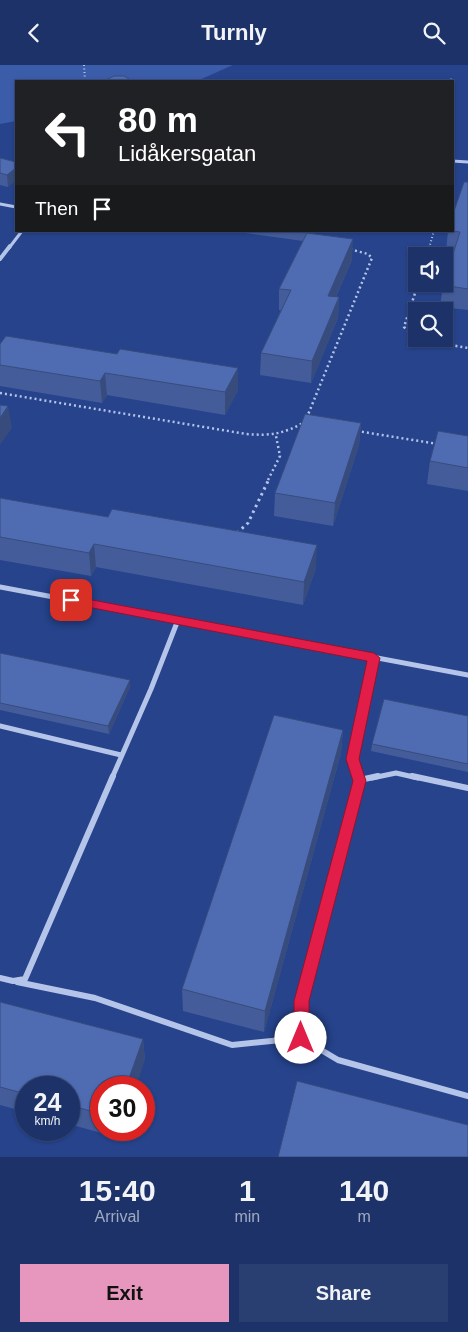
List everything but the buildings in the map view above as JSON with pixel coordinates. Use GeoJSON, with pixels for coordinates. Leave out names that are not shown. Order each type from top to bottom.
{"type":"FeatureCollection","features":[{"type":"Feature","properties":{"kind":"street"},"geometry":{"type":"LineString","coordinates":[[454,161],[468,163]]}},
{"type":"Feature","properties":{"kind":"street"},"geometry":{"type":"LineString","coordinates":[[0,204],[15,207]]}},
{"type":"Feature","properties":{"kind":"street"},"geometry":{"type":"LineString","coordinates":[[0,259],[21,232]]}},
{"type":"Feature","properties":{"kind":"street"},"geometry":{"type":"LineString","coordinates":[[0,587],[468,675]]}},
{"type":"Feature","properties":{"kind":"street"},"geometry":{"type":"LineString","coordinates":[[13,981],[24,979],[178,620]]}},
{"type":"Feature","properties":{"kind":"street"},"geometry":{"type":"LineString","coordinates":[[301,1038],[301,1001],[360,781],[352,759],[374,658]]}},
{"type":"Feature","properties":{"kind":"street"},"geometry":{"type":"LineString","coordinates":[[0,726],[121,755]]}},
{"type":"Feature","properties":{"kind":"street"},"geometry":{"type":"LineString","coordinates":[[360,781],[396,773],[468,788]]}},
{"type":"Feature","properties":{"kind":"street"},"geometry":{"type":"LineString","coordinates":[[0,978],[95,998],[232,1045],[301,1038],[338,1060],[468,1096]]}},
{"type":"Feature","properties":{"kind":"path"},"geometry":{"type":"LineString","coordinates":[[84,65],[85,80]]}},
{"type":"Feature","properties":{"kind":"path"},"geometry":{"type":"LineString","coordinates":[[429,247],[434,232]]}},
{"type":"Feature","properties":{"kind":"path"},"geometry":{"type":"LineString","coordinates":[[305,422],[372,258],[368,254],[356,250],[341,248]]}},
{"type":"Feature","properties":{"kind":"path"},"geometry":{"type":"LineString","coordinates":[[408,315],[404,327],[408,331]]}},
{"type":"Feature","properties":{"kind":"path"},"geometry":{"type":"LineString","coordinates":[[453,345],[468,348]]}},
{"type":"Feature","properties":{"kind":"path"},"geometry":{"type":"LineString","coordinates":[[0,393],[74,404],[196,427],[276,436],[305,422],[314,424]]}},
{"type":"Feature","properties":{"kind":"path"},"geometry":{"type":"LineString","coordinates":[[353,430],[439,444]]}},
{"type":"Feature","properties":{"kind":"path"},"geometry":{"type":"LineString","coordinates":[[234,536],[248,523],[280,456],[276,436]]}},
{"type":"Feature","properties":{"kind":"shaded area"},"geometry":{"type":"Polygon","coordinates":[[[0,65],[233,65],[199,80],[15,80],[15,121],[0,124],[0,65]]]}},
{"type":"Feature","properties":{"kind":"route"},"geometry":{"type":"LineString","coordinates":[[71,600],[374,658],[352,759],[360,781],[301,1001],[301,1038]]}}]}
